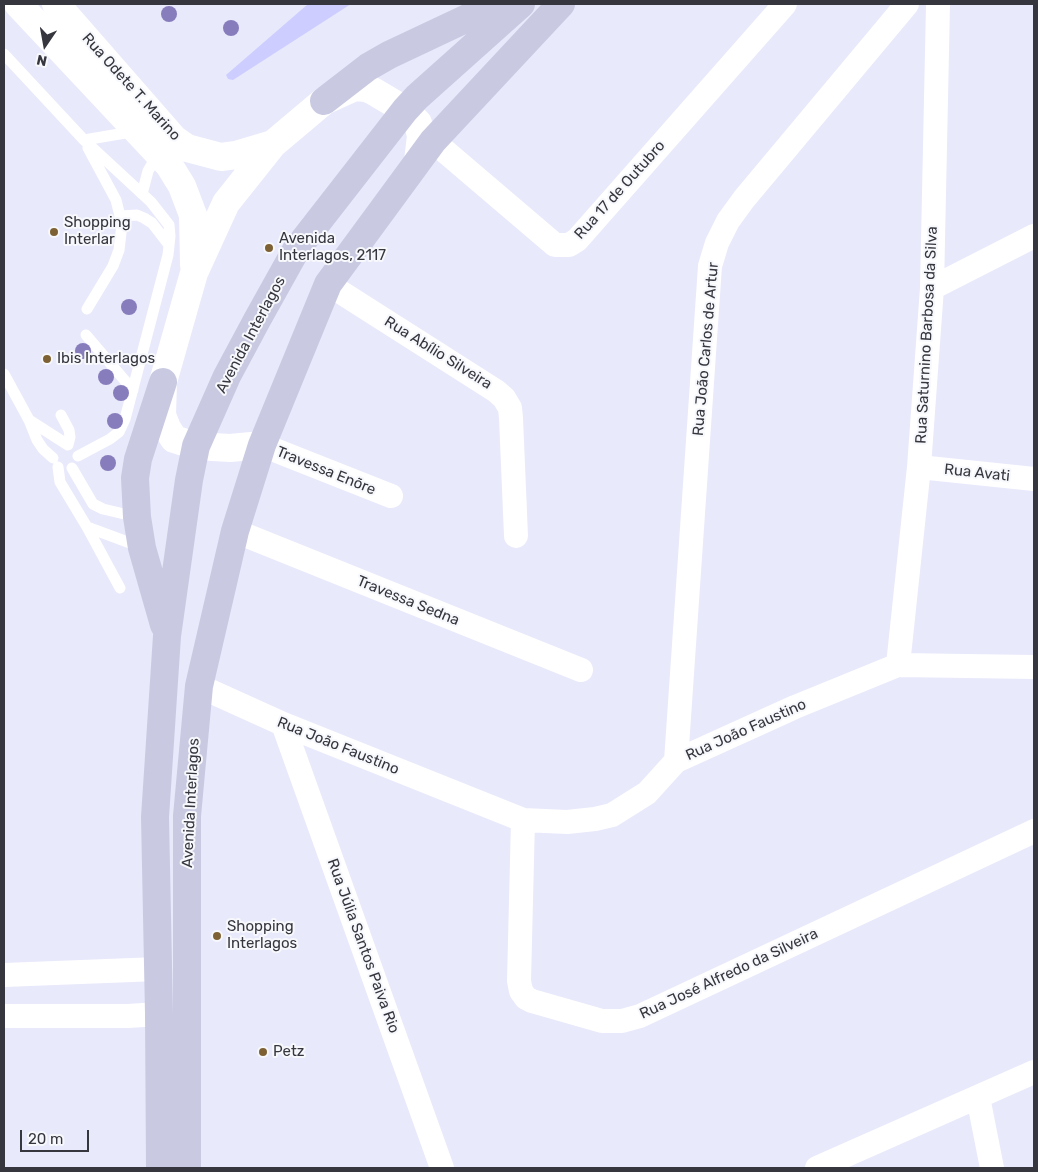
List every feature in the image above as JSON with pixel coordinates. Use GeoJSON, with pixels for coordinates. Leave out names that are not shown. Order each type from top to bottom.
{"type":"FeatureCollection","features":[{"type":"Feature","properties":{"kind":"main road"},"geometry":{"type":"LineString","coordinates":[[324,100],[368,66],[497,4]]}},
{"type":"Feature","properties":{"kind":"main road","name":"Avenida Interlagos"},"geometry":{"type":"LineString","coordinates":[[160,1168],[159,1014],[154,817],[168,636],[189,480],[196,446],[227,376],[296,250],[405,110],[417,97],[521,4]]}},
{"type":"Feature","properties":{"kind":"main road","name":"Avenida Interlagos"},"geometry":{"type":"LineString","coordinates":[[187,1168],[187,816],[199,686],[235,531],[262,445],[328,284],[425,151],[561,4]]}},
{"type":"Feature","properties":{"kind":"main road"},"geometry":{"type":"LineString","coordinates":[[163,382],[138,459],[135,478],[137,517],[142,548],[168,636]]}},
{"type":"Feature","properties":{"kind":"street","name":"Rua Odete T. Marino"},"geometry":{"type":"LineString","coordinates":[[18,4],[169,165],[179,181],[192,215],[194,273]]}},
{"type":"Feature","properties":{"kind":"street","name":"Rua Odete T. Marino"},"geometry":{"type":"LineString","coordinates":[[56,4],[174,139],[187,148],[221,157],[236,155],[273,144]]}},
{"type":"Feature","properties":{"kind":"street","name":"Rua 17 de Outubro"},"geometry":{"type":"LineString","coordinates":[[425,151],[555,244],[569,245],[577,240],[785,4]]}},
{"type":"Feature","properties":{"kind":"street","name":"Rua João Carlos de Artur"},"geometry":{"type":"LineString","coordinates":[[676,761],[710,275],[717,243],[728,221],[744,199],[907,4]]}},
{"type":"Feature","properties":{"kind":"street","name":"Rua Saturnino Barbosa da Silva"},"geometry":{"type":"LineString","coordinates":[[898,665],[919,467],[932,288],[938,4]]}},
{"type":"Feature","properties":{"kind":"street","name":"Avenida Interlagos"},"geometry":{"type":"LineString","coordinates":[[262,445],[230,448],[196,446],[174,439],[162,415],[163,382],[194,273],[226,203],[273,144],[324,100],[355,87],[373,91],[405,110],[418,123],[425,151]]}},
{"type":"Feature","properties":{"kind":"street"},"geometry":{"type":"LineString","coordinates":[[932,288],[1034,236]]}},
{"type":"Feature","properties":{"kind":"street","name":"Rua Abílio Silveira"},"geometry":{"type":"LineString","coordinates":[[328,284],[496,391],[504,398],[510,408],[511,418],[516,536]]}},
{"type":"Feature","properties":{"kind":"street","name":"Travessa Enõre"},"geometry":{"type":"LineString","coordinates":[[262,445],[391,496]]}},
{"type":"Feature","properties":{"kind":"street","name":"Rua Avati"},"geometry":{"type":"LineString","coordinates":[[919,467],[1034,479]]}},
{"type":"Feature","properties":{"kind":"street","name":"Travessa Sedna"},"geometry":{"type":"LineString","coordinates":[[235,531],[581,670]]}},
{"type":"Feature","properties":{"kind":"street","name":"Rua João Faustino"},"geometry":{"type":"LineString","coordinates":[[199,686],[283,724],[523,820],[566,822],[595,819],[612,814],[647,793],[676,761],[795,707],[898,665],[1034,667]]}},
{"type":"Feature","properties":{"kind":"street","name":"Rua Júlia Santos Paiva Rio"},"geometry":{"type":"LineString","coordinates":[[283,724],[442,1168]]}},
{"type":"Feature","properties":{"kind":"street","name":"Rua José Alfredo da Silveira"},"geometry":{"type":"LineString","coordinates":[[523,820],[520,991],[526,998],[532,1001],[602,1021],[622,1021],[640,1016],[1034,832]]}},
{"type":"Feature","properties":{"kind":"street"},"geometry":{"type":"LineString","coordinates":[[4,975],[158,969]]}},
{"type":"Feature","properties":{"kind":"street"},"geometry":{"type":"LineString","coordinates":[[4,1016],[128,1016],[159,1014]]}},
{"type":"Feature","properties":{"kind":"street"},"geometry":{"type":"LineString","coordinates":[[817,1168],[1034,1072]]}},
{"type":"Feature","properties":{"kind":"street"},"geometry":{"type":"LineString","coordinates":[[978,1097],[992,1168]]}},
{"type":"Feature","properties":{"kind":"lane"},"geometry":{"type":"LineString","coordinates":[[4,54],[84,140],[152,202],[169,225],[169,245],[126,419],[119,432],[78,456],[72,468],[63,469],[37,440],[29,420],[4,374]]}},
{"type":"Feature","properties":{"kind":"lane"},"geometry":{"type":"LineString","coordinates":[[84,140],[138,131]]}},
{"type":"Feature","properties":{"kind":"lane"},"geometry":{"type":"LineString","coordinates":[[84,140],[116,200],[122,224],[119,250],[113,266],[86,309]]}},
{"type":"Feature","properties":{"kind":"lane"},"geometry":{"type":"LineString","coordinates":[[142,194],[148,171],[158,154]]}},
{"type":"Feature","properties":{"kind":"lane"},"geometry":{"type":"LineString","coordinates":[[120,216],[137,215],[152,222],[169,245]]}},
{"type":"Feature","properties":{"kind":"lane"},"geometry":{"type":"LineString","coordinates":[[86,335],[133,390]]}},
{"type":"Feature","properties":{"kind":"lane"},"geometry":{"type":"LineString","coordinates":[[61,415],[69,430],[68,445]]}},
{"type":"Feature","properties":{"kind":"lane"},"geometry":{"type":"LineString","coordinates":[[29,420],[73,447],[78,456]]}},
{"type":"Feature","properties":{"kind":"lane"},"geometry":{"type":"LineString","coordinates":[[68,445],[64,445],[56,450],[60,482],[120,588]]}},
{"type":"Feature","properties":{"kind":"lane"},"geometry":{"type":"LineString","coordinates":[[72,468],[93,504],[103,509],[137,517]]}},
{"type":"Feature","properties":{"kind":"lane"},"geometry":{"type":"LineString","coordinates":[[87,527],[142,548]]}},
{"type":"Feature","properties":{"kind":"shaded area"},"geometry":{"type":"Polygon","coordinates":[[[308,4],[351,4],[233,80],[228,79],[226,75],[308,4]]]}},
{"type":"Feature","properties":{"kind":"place","name":"Shopping Interlar"},"geometry":{"type":"Point","coordinates":[54,232]}},
{"type":"Feature","properties":{"kind":"place","name":"Avenida Interlagos, 2117"},"geometry":{"type":"Point","coordinates":[269,248]}},
{"type":"Feature","properties":{"kind":"place","name":"Ibis Interlagos"},"geometry":{"type":"Point","coordinates":[47,359]}},
{"type":"Feature","properties":{"kind":"place","name":"Shopping Interlagos"},"geometry":{"type":"Point","coordinates":[217,936]}},
{"type":"Feature","properties":{"kind":"place","name":"Petz"},"geometry":{"type":"Point","coordinates":[263,1052]}}]}
